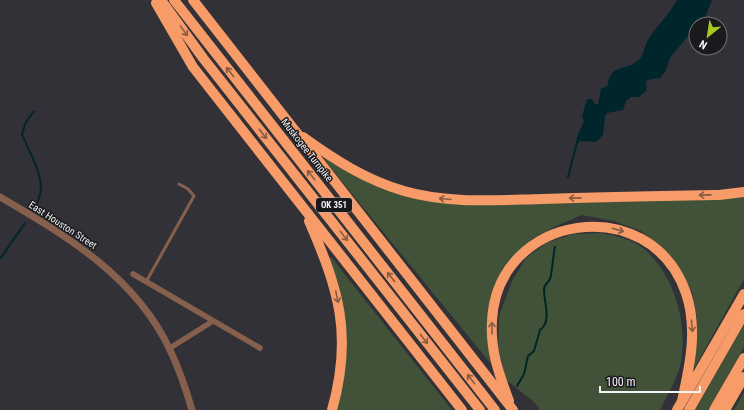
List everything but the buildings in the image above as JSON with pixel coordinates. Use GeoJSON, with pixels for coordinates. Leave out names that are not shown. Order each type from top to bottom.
{"type":"FeatureCollection","features":[{"type":"Feature","properties":{"kind":"highway"},"geometry":{"type":"LineString","coordinates":[[154,0],[193,67],[462,410]]}},
{"type":"Feature","properties":{"kind":"highway","name":"OK 351"},"geometry":{"type":"LineString","coordinates":[[161,0],[203,58],[480,410]]}},
{"type":"Feature","properties":{"kind":"highway","name":"Muskogee Turnpike"},"geometry":{"type":"LineString","coordinates":[[174,0],[495,410]]}},
{"type":"Feature","properties":{"kind":"highway"},"geometry":{"type":"LineString","coordinates":[[193,0],[513,410]]}},
{"type":"Feature","properties":{"kind":"highway"},"geometry":{"type":"LineString","coordinates":[[294,130],[346,167],[369,178],[404,191],[437,198],[460,200],[545,199],[719,195],[744,192]]}},
{"type":"Feature","properties":{"kind":"highway"},"geometry":{"type":"LineString","coordinates":[[304,208],[331,274],[340,311],[341,359],[332,410]]}},
{"type":"Feature","properties":{"kind":"highway"},"geometry":{"type":"LineString","coordinates":[[513,410],[494,356],[492,322],[494,304],[500,287],[514,262],[535,243],[560,231],[585,226],[611,228],[628,232],[641,239],[658,252],[678,276],[688,301],[692,332],[690,366],[682,401]]}},
{"type":"Feature","properties":{"kind":"highway"},"geometry":{"type":"LineString","coordinates":[[677,410],[744,294]]}},
{"type":"Feature","properties":{"kind":"highway"},"geometry":{"type":"LineString","coordinates":[[689,410],[744,314]]}},
{"type":"Feature","properties":{"kind":"highway"},"geometry":{"type":"LineString","coordinates":[[714,410],[744,358]]}},
{"type":"Feature","properties":{"kind":"highway"},"geometry":{"type":"LineString","coordinates":[[725,410],[744,378]]}},
{"type":"Feature","properties":{"kind":"street","name":"East Houston Street"},"geometry":{"type":"LineString","coordinates":[[0,198],[70,240],[101,263],[140,303],[170,348],[192,410]]}},
{"type":"Feature","properties":{"kind":"street"},"geometry":{"type":"LineString","coordinates":[[133,274],[260,348]]}},
{"type":"Feature","properties":{"kind":"street"},"geometry":{"type":"LineString","coordinates":[[170,348],[213,321]]}},
{"type":"Feature","properties":{"kind":"lane"},"geometry":{"type":"LineString","coordinates":[[146,282],[194,196],[188,188],[179,184]]}},
{"type":"Feature","properties":{"kind":"green space"},"geometry":{"type":"Polygon","coordinates":[[[322,157],[373,185],[436,201],[744,195],[744,279],[695,367],[693,366],[697,320],[692,291],[668,253],[641,231],[614,221],[582,215],[556,226],[532,239],[517,254],[500,278],[489,307],[491,364],[322,157]]]}},
{"type":"Feature","properties":{"kind":"green space"},"geometry":{"type":"Polygon","coordinates":[[[602,233],[624,238],[640,246],[655,260],[664,273],[677,303],[681,319],[683,335],[678,372],[660,410],[540,410],[534,402],[506,380],[498,347],[499,316],[512,281],[526,258],[546,243],[573,234],[602,233]]]}},
{"type":"Feature","properties":{"kind":"green space"},"geometry":{"type":"Polygon","coordinates":[[[331,257],[452,410],[336,410],[345,354],[329,258],[331,257]]]}},
{"type":"Feature","properties":{"kind":"green space"},"geometry":{"type":"Polygon","coordinates":[[[744,325],[744,347],[708,410],[695,410],[744,325]]]}},
{"type":"Feature","properties":{"kind":"green space"},"geometry":{"type":"Polygon","coordinates":[[[744,392],[744,410],[734,410],[744,392]]]}},
{"type":"Feature","properties":{"kind":"water"},"geometry":{"type":"Polygon","coordinates":[[[677,0],[712,0],[705,16],[688,16],[688,36],[670,58],[666,70],[660,78],[646,81],[647,90],[639,97],[631,97],[626,101],[623,110],[607,113],[605,116],[603,135],[596,142],[580,141],[575,147],[577,137],[584,121],[582,116],[587,99],[592,99],[595,104],[598,104],[601,89],[608,85],[609,78],[612,74],[618,69],[631,65],[639,60],[651,35],[677,0]]]}},
{"type":"Feature","properties":{"kind":"waterway"},"geometry":{"type":"LineString","coordinates":[[34,111],[26,122],[22,134],[38,170],[40,180],[41,189],[39,198],[34,207]]}},
{"type":"Feature","properties":{"kind":"waterway"},"geometry":{"type":"LineString","coordinates":[[568,177],[576,146]]}},
{"type":"Feature","properties":{"kind":"waterway"},"geometry":{"type":"LineString","coordinates":[[0,259],[25,223]]}},
{"type":"Feature","properties":{"kind":"waterway"},"geometry":{"type":"LineString","coordinates":[[517,386],[524,374],[528,356],[534,351],[540,330],[546,322],[547,317],[544,288],[551,277],[555,247]]}}]}
